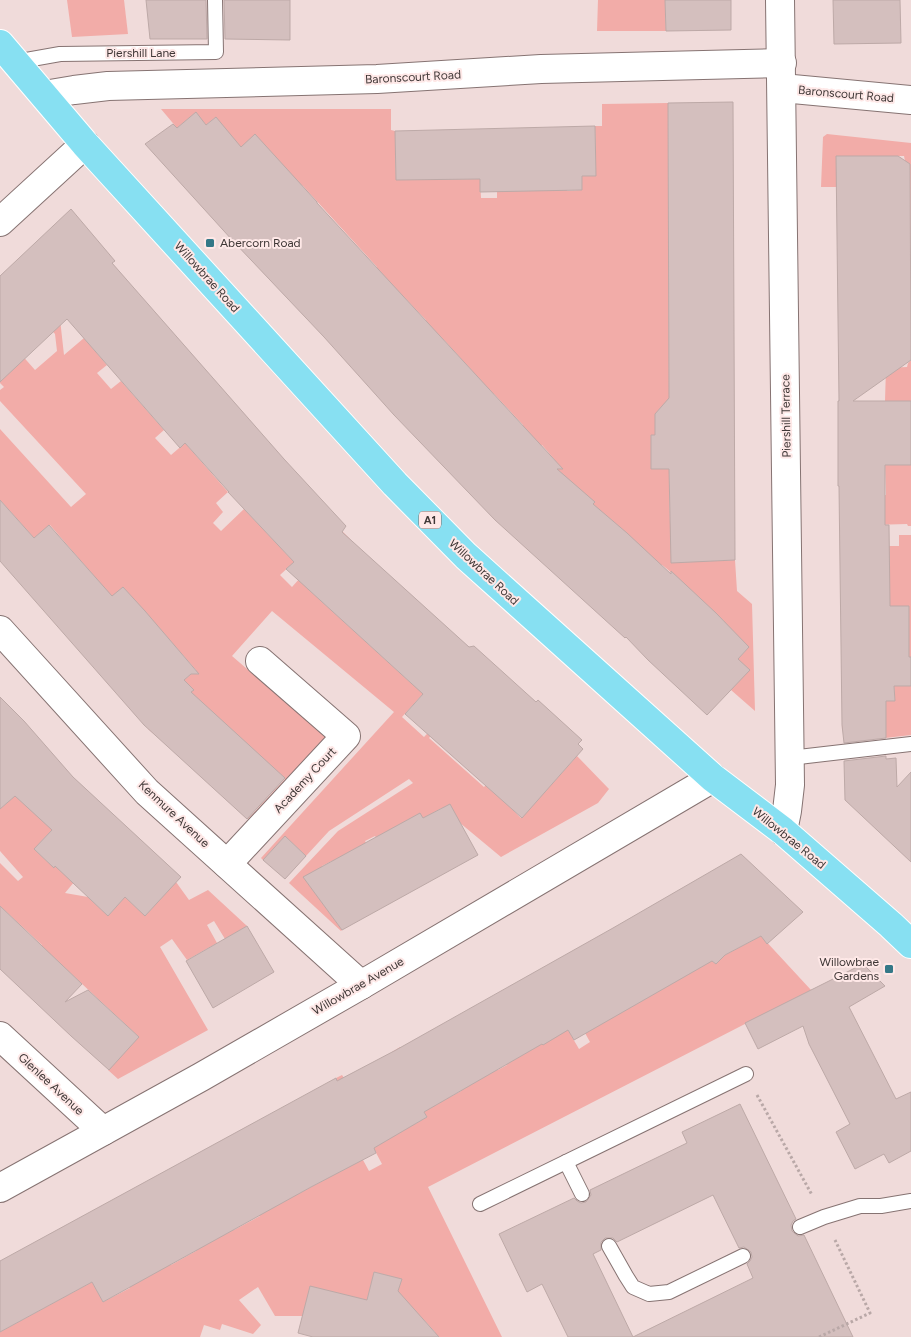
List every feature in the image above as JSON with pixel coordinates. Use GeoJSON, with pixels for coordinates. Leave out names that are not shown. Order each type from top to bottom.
{"type":"FeatureCollection","features":[{"type":"Feature","properties":{"kind":"main road","name":"Willowbrae Road"},"geometry":{"type":"LineString","coordinates":[[7,53],[85,144],[395,484],[466,556],[713,778],[783,831],[911,944]]}},
{"type":"Feature","properties":{"kind":"street","name":"Piershill Terrace"},"geometry":{"type":"LineString","coordinates":[[780,0],[790,758],[790,785],[783,831]]}},
{"type":"Feature","properties":{"kind":"street","name":"Baronscourt Road"},"geometry":{"type":"LineString","coordinates":[[44,95],[108,86],[377,79],[541,69],[782,76],[911,100]]}},
{"type":"Feature","properties":{"kind":"street"},"geometry":{"type":"LineString","coordinates":[[0,222],[85,144]]}},
{"type":"Feature","properties":{"kind":"street","name":"Kenmure Avenue"},"geometry":{"type":"LineString","coordinates":[[0,630],[147,792],[361,985]]}},
{"type":"Feature","properties":{"kind":"street","name":"Academy Court"},"geometry":{"type":"LineString","coordinates":[[227,864],[346,736],[260,662]]}},
{"type":"Feature","properties":{"kind":"street","name":"Willowbrae Avenue"},"geometry":{"type":"LineString","coordinates":[[0,1188],[201,1078],[713,778]]}},
{"type":"Feature","properties":{"kind":"street","name":"Glenlee Avenue"},"geometry":{"type":"LineString","coordinates":[[0,1036],[103,1131]]}},
{"type":"Feature","properties":{"kind":"lane","name":"Piershill Lane"},"geometry":{"type":"LineString","coordinates":[[7,53],[216,52],[215,0]]}},
{"type":"Feature","properties":{"kind":"lane"},"geometry":{"type":"LineString","coordinates":[[790,758],[911,744]]}},
{"type":"Feature","properties":{"kind":"lane"},"geometry":{"type":"LineString","coordinates":[[480,1204],[746,1074]]}},
{"type":"Feature","properties":{"kind":"lane"},"geometry":{"type":"LineString","coordinates":[[566,1162],[582,1194]]}},
{"type":"Feature","properties":{"kind":"lane"},"geometry":{"type":"LineString","coordinates":[[800,1227],[824,1217],[860,1206],[882,1206],[911,1201]]}},
{"type":"Feature","properties":{"kind":"lane"},"geometry":{"type":"LineString","coordinates":[[609,1246],[633,1287],[649,1294],[669,1292],[743,1256]]}},
{"type":"Feature","properties":{"kind":"shaded area"},"geometry":{"type":"Polygon","coordinates":[[[67,0],[124,0],[128,34],[72,37],[67,0]]]}},
{"type":"Feature","properties":{"kind":"shaded area"},"geometry":{"type":"Polygon","coordinates":[[[598,0],[665,0],[666,31],[597,31],[598,0]]]}},
{"type":"Feature","properties":{"kind":"shaded area"},"geometry":{"type":"Polygon","coordinates":[[[668,103],[669,403],[664,404],[655,414],[655,435],[651,435],[669,469],[670,523],[711,561],[735,560],[737,591],[752,604],[755,711],[731,690],[738,659],[749,647],[740,638],[709,638],[724,621],[666,568],[662,565],[647,582],[534,481],[554,459],[542,445],[520,466],[520,428],[523,425],[494,394],[472,414],[473,372],[444,340],[422,360],[404,341],[426,320],[397,290],[394,292],[374,271],[377,267],[303,186],[232,156],[216,117],[206,125],[195,113],[177,128],[161,109],[391,109],[391,130],[395,131],[396,180],[480,179],[481,198],[497,198],[497,178],[566,177],[567,191],[582,190],[582,176],[596,176],[595,126],[602,126],[602,104],[668,103]]]}},
{"type":"Feature","properties":{"kind":"shaded area"},"geometry":{"type":"Polygon","coordinates":[[[827,134],[911,143],[911,286],[910,164],[905,161],[904,156],[837,156],[837,187],[821,187],[823,137],[827,134]]]}},
{"type":"Feature","properties":{"kind":"shaded area"},"geometry":{"type":"Polygon","coordinates":[[[59,310],[64,355],[84,338],[107,365],[97,373],[111,389],[121,381],[164,430],[155,438],[171,455],[185,443],[228,492],[216,503],[223,512],[213,523],[221,531],[244,509],[294,562],[280,575],[292,587],[342,531],[351,540],[307,588],[413,685],[466,646],[402,717],[424,737],[447,713],[450,715],[429,738],[484,787],[505,764],[507,804],[521,818],[577,756],[609,789],[598,803],[501,857],[442,808],[379,843],[375,836],[365,841],[369,849],[335,867],[332,861],[322,866],[325,872],[307,882],[341,931],[289,883],[338,831],[413,783],[409,779],[329,831],[306,856],[285,836],[263,860],[261,858],[394,712],[272,611],[232,656],[328,739],[251,823],[248,819],[285,779],[201,702],[164,742],[148,729],[193,690],[184,680],[196,670],[123,587],[112,597],[50,525],[34,538],[0,500],[0,429],[71,507],[86,494],[0,401],[0,390],[4,387],[0,383],[0,372],[20,353],[35,370],[57,351],[55,334],[42,320],[59,310]]]}},
{"type":"Feature","properties":{"kind":"shaded area"},"geometry":{"type":"Polygon","coordinates":[[[911,360],[911,401],[885,401],[886,368],[907,367],[911,360]]]}},
{"type":"Feature","properties":{"kind":"shaded area"},"geometry":{"type":"Polygon","coordinates":[[[885,465],[911,465],[911,526],[907,524],[872,525],[872,495],[886,495],[885,465]]]}},
{"type":"Feature","properties":{"kind":"shaded area"},"geometry":{"type":"Polygon","coordinates":[[[899,535],[911,535],[911,657],[841,657],[904,619],[909,619],[909,606],[890,606],[889,546],[899,546],[899,535]]]}},
{"type":"Feature","properties":{"kind":"shaded area"},"geometry":{"type":"Polygon","coordinates":[[[894,686],[911,686],[911,735],[885,738],[883,724],[842,729],[842,707],[886,706],[886,701],[895,701],[894,686]]]}},
{"type":"Feature","properties":{"kind":"shaded area"},"geometry":{"type":"Polygon","coordinates":[[[17,794],[52,830],[34,849],[54,868],[72,848],[89,864],[65,893],[88,897],[108,916],[125,897],[145,916],[176,882],[189,900],[208,890],[247,926],[225,939],[214,921],[207,925],[217,943],[187,960],[172,939],[160,947],[208,1030],[118,1079],[108,1070],[139,1037],[51,955],[11,979],[42,945],[0,906],[0,863],[18,881],[23,877],[0,851],[0,809],[17,794]]]}},
{"type":"Feature","properties":{"kind":"shaded area"},"geometry":{"type":"Polygon","coordinates":[[[761,936],[811,990],[428,1187],[502,1337],[430,1337],[435,1332],[424,1320],[387,1337],[401,1279],[374,1272],[367,1300],[302,1316],[275,1316],[258,1287],[239,1300],[261,1325],[253,1334],[222,1324],[220,1330],[204,1325],[200,1337],[0,1337],[0,1332],[92,1282],[103,1302],[130,1288],[119,1267],[159,1245],[171,1265],[196,1251],[185,1231],[224,1210],[234,1230],[260,1216],[249,1195],[298,1194],[324,1180],[351,1138],[369,1171],[382,1164],[336,1078],[342,1075],[415,1124],[427,1117],[392,1052],[400,1047],[429,1100],[450,1097],[461,1091],[458,1084],[494,1064],[498,1070],[507,1065],[504,1058],[539,1039],[543,1045],[565,1025],[579,1049],[590,1042],[580,1024],[708,958],[716,964],[725,955],[761,936]]]}},
{"type":"Feature","properties":{"kind":"building"},"geometry":{"type":"Polygon","coordinates":[[[146,0],[206,0],[207,39],[150,39],[146,0]]]}},
{"type":"Feature","properties":{"kind":"building"},"geometry":{"type":"Polygon","coordinates":[[[224,0],[290,0],[290,40],[225,39],[224,0]]]}},
{"type":"Feature","properties":{"kind":"building"},"geometry":{"type":"Polygon","coordinates":[[[665,0],[731,0],[731,30],[666,31],[665,0]]]}},
{"type":"Feature","properties":{"kind":"building"},"geometry":{"type":"Polygon","coordinates":[[[833,0],[900,0],[901,43],[834,44],[833,0]]]}},
{"type":"Feature","properties":{"kind":"building"},"geometry":{"type":"Polygon","coordinates":[[[733,102],[735,560],[671,563],[669,469],[651,469],[651,435],[655,435],[655,414],[669,398],[668,103],[733,102]]]}},
{"type":"Feature","properties":{"kind":"building"},"geometry":{"type":"Polygon","coordinates":[[[196,112],[206,125],[216,117],[241,147],[255,134],[563,469],[557,469],[671,574],[671,571],[749,647],[738,659],[750,670],[707,715],[626,637],[495,520],[394,415],[145,144],[173,124],[177,128],[196,112]]]}},
{"type":"Feature","properties":{"kind":"building"},"geometry":{"type":"Polygon","coordinates":[[[595,126],[596,176],[582,176],[582,190],[480,192],[480,179],[396,180],[395,131],[595,126]]]}},
{"type":"Feature","properties":{"kind":"building"},"geometry":{"type":"Polygon","coordinates":[[[836,156],[898,156],[910,164],[911,360],[853,401],[911,401],[911,465],[885,465],[885,525],[889,525],[890,606],[909,606],[911,686],[894,686],[895,701],[886,701],[886,738],[844,743],[842,725],[838,486],[839,401],[836,156]]]}},
{"type":"Feature","properties":{"kind":"building"},"geometry":{"type":"Polygon","coordinates":[[[71,209],[115,261],[112,263],[284,459],[346,526],[342,532],[469,647],[474,646],[536,702],[538,700],[582,740],[578,744],[583,749],[522,818],[405,714],[423,694],[286,569],[294,562],[185,443],[180,448],[67,319],[0,382],[0,276],[71,209]]]}},
{"type":"Feature","properties":{"kind":"building"},"geometry":{"type":"Polygon","coordinates":[[[0,500],[34,538],[49,525],[112,596],[123,587],[199,674],[191,674],[184,680],[194,690],[191,692],[285,778],[247,819],[144,725],[0,561],[0,500]]]}},
{"type":"Feature","properties":{"kind":"building"},"geometry":{"type":"Polygon","coordinates":[[[0,697],[24,721],[73,777],[181,877],[145,916],[125,897],[108,916],[34,849],[52,830],[15,796],[0,809],[0,697]]]}},
{"type":"Feature","properties":{"kind":"building"},"geometry":{"type":"Polygon","coordinates":[[[886,756],[886,759],[896,758],[897,787],[911,772],[911,862],[845,800],[844,761],[886,756]]]}},
{"type":"Feature","properties":{"kind":"building"},"geometry":{"type":"Polygon","coordinates":[[[450,804],[478,855],[342,930],[303,877],[420,813],[423,818],[450,804]]]}},
{"type":"Feature","properties":{"kind":"building"},"geometry":{"type":"Polygon","coordinates":[[[285,836],[306,856],[285,879],[263,860],[285,836]]]}},
{"type":"Feature","properties":{"kind":"building"},"geometry":{"type":"Polygon","coordinates":[[[741,854],[803,912],[767,944],[761,936],[725,955],[716,964],[712,961],[574,1040],[568,1030],[542,1044],[424,1112],[427,1117],[374,1148],[376,1153],[103,1302],[92,1282],[0,1332],[0,1261],[336,1078],[337,1081],[396,1050],[741,854]]]}},
{"type":"Feature","properties":{"kind":"building"},"geometry":{"type":"Polygon","coordinates":[[[0,906],[82,984],[65,1002],[88,990],[139,1037],[109,1070],[0,969],[0,906]]]}},
{"type":"Feature","properties":{"kind":"building"},"geometry":{"type":"Polygon","coordinates":[[[247,926],[274,972],[213,1008],[186,961],[247,926]]]}},
{"type":"Feature","properties":{"kind":"building"},"geometry":{"type":"Polygon","coordinates":[[[863,964],[885,986],[849,1007],[896,1099],[911,1092],[911,1151],[889,1163],[884,1154],[855,1169],[836,1132],[850,1124],[809,1044],[803,1026],[758,1049],[745,1023],[863,964]]]}},
{"type":"Feature","properties":{"kind":"building"},"geometry":{"type":"Polygon","coordinates":[[[740,1104],[796,1219],[791,1225],[792,1231],[798,1236],[804,1235],[853,1337],[568,1337],[542,1284],[527,1292],[499,1234],[574,1198],[581,1203],[586,1202],[591,1195],[590,1190],[687,1143],[682,1132],[740,1104]],[[713,1195],[617,1242],[613,1238],[605,1238],[601,1242],[601,1250],[593,1254],[633,1337],[753,1278],[747,1264],[752,1257],[751,1252],[744,1247],[739,1248],[713,1195]]]}},
{"type":"Feature","properties":{"kind":"building"},"geometry":{"type":"Polygon","coordinates":[[[374,1272],[402,1279],[398,1291],[439,1337],[313,1337],[298,1333],[310,1286],[367,1300],[374,1272]]]}},
{"type":"Feature","properties":{"kind":"place","name":"Abercorn Road"},"geometry":{"type":"Point","coordinates":[210,243]}},
{"type":"Feature","properties":{"kind":"place","name":"Willowbrae Gardens"},"geometry":{"type":"Point","coordinates":[889,969]}}]}
